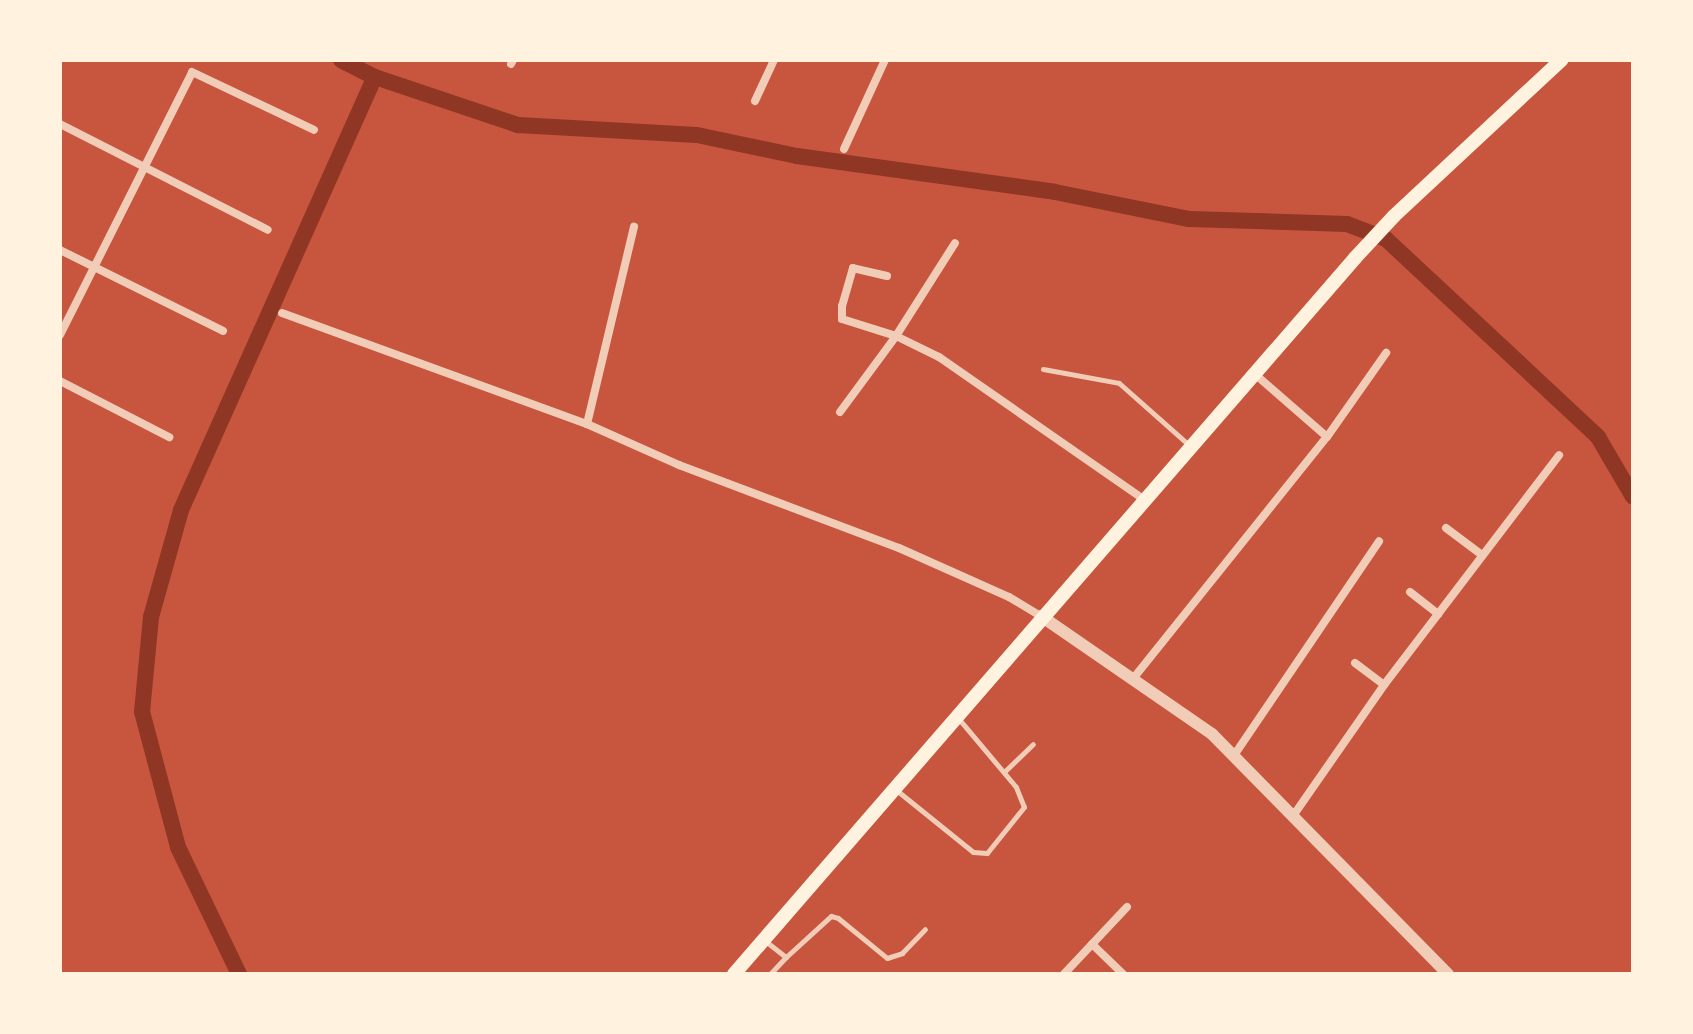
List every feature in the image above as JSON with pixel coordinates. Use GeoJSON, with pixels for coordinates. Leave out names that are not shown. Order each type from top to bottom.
{"type":"FeatureCollection","features":[{"type":"Feature","properties":{"kind":"main road"},"geometry":{"type":"LineString","coordinates":[[734,974],[1041,616],[1192,448],[1355,258],[1394,216],[1561,60]]}},
{"type":"Feature","properties":{"kind":"street"},"geometry":{"type":"LineString","coordinates":[[755,101],[774,60]]}},
{"type":"Feature","properties":{"kind":"street"},"geometry":{"type":"LineString","coordinates":[[844,149],[885,60]]}},
{"type":"Feature","properties":{"kind":"street"},"geometry":{"type":"LineString","coordinates":[[60,335],[189,75],[196,71],[314,130]]}},
{"type":"Feature","properties":{"kind":"street"},"geometry":{"type":"LineString","coordinates":[[60,124],[268,230]]}},
{"type":"Feature","properties":{"kind":"street"},"geometry":{"type":"LineString","coordinates":[[587,424],[634,227]]}},
{"type":"Feature","properties":{"kind":"street"},"geometry":{"type":"LineString","coordinates":[[840,412],[896,336],[955,243]]}},
{"type":"Feature","properties":{"kind":"street"},"geometry":{"type":"LineString","coordinates":[[60,250],[223,331]]}},
{"type":"Feature","properties":{"kind":"street"},"geometry":{"type":"LineString","coordinates":[[887,276],[855,267],[840,317],[896,336],[939,357],[1145,500]]}},
{"type":"Feature","properties":{"kind":"street"},"geometry":{"type":"LineString","coordinates":[[282,313],[587,424],[679,465],[899,548],[1009,597],[1201,726],[1235,754],[1448,974]]}},
{"type":"Feature","properties":{"kind":"street"},"geometry":{"type":"LineString","coordinates":[[1132,680],[1327,437],[1386,353]]}},
{"type":"Feature","properties":{"kind":"street"},"geometry":{"type":"LineString","coordinates":[[1256,375],[1327,437]]}},
{"type":"Feature","properties":{"kind":"street"},"geometry":{"type":"LineString","coordinates":[[60,381],[169,437]]}},
{"type":"Feature","properties":{"kind":"street"},"geometry":{"type":"LineString","coordinates":[[1293,816],[1384,685],[1559,455]]}},
{"type":"Feature","properties":{"kind":"street"},"geometry":{"type":"LineString","coordinates":[[1446,528],[1482,555]]}},
{"type":"Feature","properties":{"kind":"street"},"geometry":{"type":"LineString","coordinates":[[1235,754],[1379,541]]}},
{"type":"Feature","properties":{"kind":"street"},"geometry":{"type":"LineString","coordinates":[[1410,592],[1438,614]]}},
{"type":"Feature","properties":{"kind":"street"},"geometry":{"type":"LineString","coordinates":[[1355,663],[1384,685]]}},
{"type":"Feature","properties":{"kind":"street"},"geometry":{"type":"LineString","coordinates":[[1064,974],[1127,907]]}},
{"type":"Feature","properties":{"kind":"street"},"geometry":{"type":"LineString","coordinates":[[1092,944],[1123,974]]}},
{"type":"Feature","properties":{"kind":"lane"},"geometry":{"type":"LineString","coordinates":[[1043,369],[1119,383],[1192,448]]}},
{"type":"Feature","properties":{"kind":"lane"},"geometry":{"type":"LineString","coordinates":[[894,789],[980,854],[987,853],[1024,807],[1016,787],[956,716]]}},
{"type":"Feature","properties":{"kind":"lane"},"geometry":{"type":"LineString","coordinates":[[1004,772],[1033,744]]}},
{"type":"Feature","properties":{"kind":"lane"},"geometry":{"type":"LineString","coordinates":[[770,974],[831,916],[838,918],[887,958],[902,953],[925,929]]}},
{"type":"Feature","properties":{"kind":"lane"},"geometry":{"type":"LineString","coordinates":[[764,940],[786,957]]}},
{"type":"Feature","properties":{"kind":"waterway"},"geometry":{"type":"LineString","coordinates":[[341,60],[375,77],[518,125],[697,135],[797,156],[1055,192],[1189,219],[1347,224],[1386,239],[1598,437],[1633,497]]}},
{"type":"Feature","properties":{"kind":"waterway"},"geometry":{"type":"LineString","coordinates":[[239,974],[178,847],[142,712],[151,617],[181,510],[375,77]]}}]}
